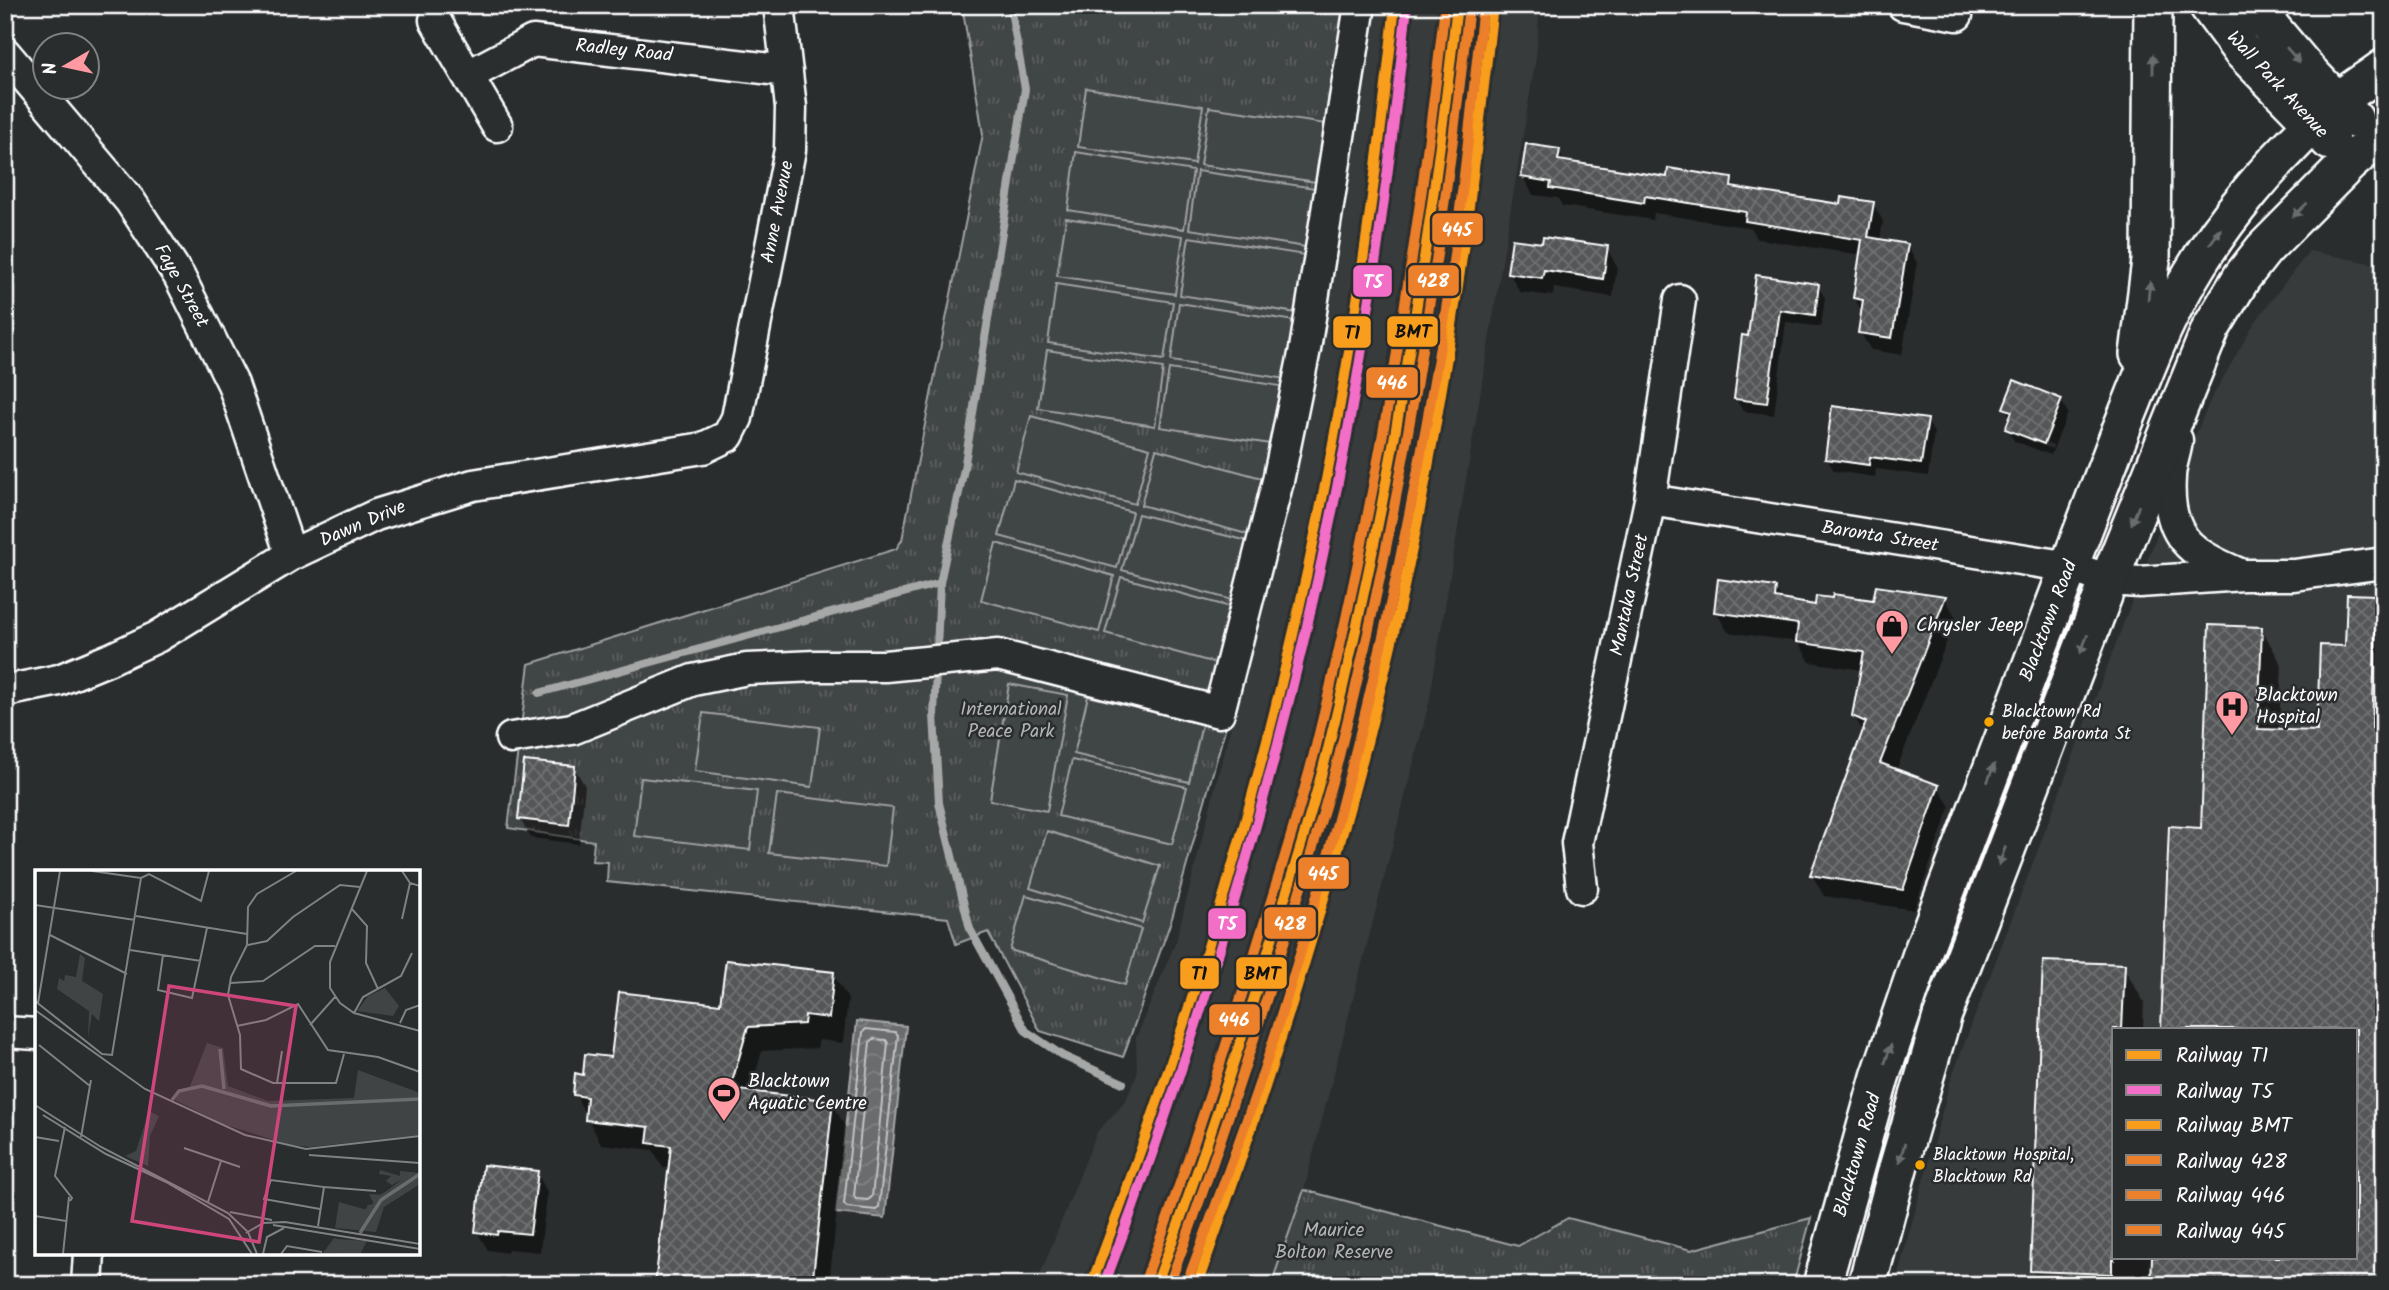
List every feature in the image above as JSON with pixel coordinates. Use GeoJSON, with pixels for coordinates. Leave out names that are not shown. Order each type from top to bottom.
{"type":"FeatureCollection","features":[{"type":"Feature","properties":{"kind":"main road"},"geometry":{"type":"LineString","coordinates":[[2121,430],[2143,332],[2151,261],[2153,5]]}},
{"type":"Feature","properties":{"kind":"main road","name":"Wall Park Avenue"},"geometry":{"type":"LineString","coordinates":[[2208,5],[2241,50],[2369,146]]}},
{"type":"Feature","properties":{"kind":"main road","name":"Wall Park Avenue"},"geometry":{"type":"LineString","coordinates":[[2252,5],[2296,58],[2326,113]]}},
{"type":"Feature","properties":{"kind":"main road","name":"Blacktown Road"},"geometry":{"type":"LineString","coordinates":[[1822,1285],[1880,1077],[1923,951],[2121,430],[2180,293],[2208,246],[2241,202],[2326,113],[2384,68]]}},
{"type":"Feature","properties":{"kind":"main road"},"geometry":{"type":"LineString","coordinates":[[1867,1285],[1942,1017],[2109,580],[2211,328],[2242,276],[2287,223],[2369,146]]}},
{"type":"Feature","properties":{"kind":"street","name":"Anne Avenue"},"geometry":{"type":"LineString","coordinates":[[737,418],[790,150],[791,107],[779,5]]}},
{"type":"Feature","properties":{"kind":"street"},"geometry":{"type":"LineString","coordinates":[[510,738],[572,729],[692,680],[747,669],[885,666],[998,655],[1219,712],[1278,481],[1305,349],[1360,5]]}},
{"type":"Feature","properties":{"kind":"street"},"geometry":{"type":"LineString","coordinates":[[1903,5],[1958,10]]}},
{"type":"Feature","properties":{"kind":"street"},"geometry":{"type":"LineString","coordinates":[[435,20],[497,126]]}},
{"type":"Feature","properties":{"kind":"street","name":"Radley Road"},"geometry":{"type":"LineString","coordinates":[[469,75],[533,41],[787,71]]}},
{"type":"Feature","properties":{"kind":"street","name":"Faye Street"},"geometry":{"type":"LineString","coordinates":[[5,53],[130,201],[179,276],[233,384],[291,555]]}},
{"type":"Feature","properties":{"kind":"street","name":"Mantaka Street"},"geometry":{"type":"LineString","coordinates":[[1582,888],[1577,843],[1650,499],[1680,300]]}},
{"type":"Feature","properties":{"kind":"street","name":"Dawn Drive"},"geometry":{"type":"LineString","coordinates":[[5,691],[59,680],[110,659],[168,630],[291,555],[376,515],[473,485],[703,447],[728,436],[737,418]]}},
{"type":"Feature","properties":{"kind":"street"},"geometry":{"type":"LineString","coordinates":[[2172,421],[2177,442],[2170,475],[2169,509],[2176,530],[2194,550],[2243,575]]}},
{"type":"Feature","properties":{"kind":"street","name":"Baronta Street"},"geometry":{"type":"LineString","coordinates":[[1650,499],[2070,567],[2109,580],[2140,582],[2243,575],[2294,575],[2384,563]]}},
{"type":"Feature","properties":{"kind":"street"},"geometry":{"type":"LineString","coordinates":[[5,1032],[35,1034]]}},
{"type":"Feature","properties":{"kind":"street"},"geometry":{"type":"LineString","coordinates":[[87,1285],[89,1255]]}},
{"type":"Feature","properties":{"kind":"shaded area"},"geometry":{"type":"Polygon","coordinates":[[[1372,5],[1540,5],[1536,57],[1429,703],[1304,1190],[1271,1285],[1036,1285],[1097,1132],[1125,1102],[1137,1074],[1136,1038],[1176,941],[1290,494],[1372,5]]]}},
{"type":"Feature","properties":{"kind":"shaded area","name":"Blacktown Hospital"},"geometry":{"type":"Polygon","coordinates":[[[2309,251],[2384,266],[2384,1285],[1895,1285],[1951,1079],[2210,401],[2255,322],[2309,251]]]}},
{"type":"Feature","properties":{"kind":"green space","name":"International Peace Park"},"geometry":{"type":"Polygon","coordinates":[[[962,5],[1368,5],[1277,544],[1172,918],[1123,1057],[1040,1031],[988,932],[956,944],[948,918],[607,882],[608,862],[592,861],[594,841],[508,828],[529,664],[896,549],[902,540],[983,134],[962,5]]]}},
{"type":"Feature","properties":{"kind":"green space"},"geometry":{"type":"Polygon","coordinates":[[[1086,88],[1203,106],[1194,164],[1078,147],[1086,88]]]}},
{"type":"Feature","properties":{"kind":"green space"},"geometry":{"type":"Polygon","coordinates":[[[1209,107],[1326,124],[1317,182],[1200,165],[1209,107]]]}},
{"type":"Feature","properties":{"kind":"green space"},"geometry":{"type":"Polygon","coordinates":[[[1076,152],[1193,171],[1184,229],[1068,210],[1076,152]]]}},
{"type":"Feature","properties":{"kind":"green space"},"geometry":{"type":"Polygon","coordinates":[[[1197,171],[1315,188],[1306,247],[1189,229],[1197,171]]]}},
{"type":"Feature","properties":{"kind":"green space"},"geometry":{"type":"Polygon","coordinates":[[[1066,218],[1183,236],[1175,294],[1057,276],[1066,218]]]}},
{"type":"Feature","properties":{"kind":"green space"},"geometry":{"type":"Polygon","coordinates":[[[1189,237],[1305,255],[1297,313],[1180,295],[1189,237]]]}},
{"type":"Feature","properties":{"kind":"green space"},"geometry":{"type":"Polygon","coordinates":[[[1056,284],[1173,302],[1164,360],[1048,343],[1056,284]]]}},
{"type":"Feature","properties":{"kind":"green space"},"geometry":{"type":"Polygon","coordinates":[[[1179,303],[1295,321],[1286,379],[1171,361],[1179,303]]]}},
{"type":"Feature","properties":{"kind":"green space"},"geometry":{"type":"Polygon","coordinates":[[[1047,350],[1163,368],[1155,426],[1038,408],[1047,350]]]}},
{"type":"Feature","properties":{"kind":"green space"},"geometry":{"type":"Polygon","coordinates":[[[1169,369],[1286,387],[1277,445],[1160,427],[1169,369]]]}},
{"type":"Feature","properties":{"kind":"green space"},"geometry":{"type":"Polygon","coordinates":[[[1031,416],[1150,448],[1135,504],[1016,472],[1031,416]]]}},
{"type":"Feature","properties":{"kind":"green space"},"geometry":{"type":"Polygon","coordinates":[[[1156,449],[1269,480],[1254,536],[1141,505],[1156,449]]]}},
{"type":"Feature","properties":{"kind":"green space"},"geometry":{"type":"Polygon","coordinates":[[[1014,479],[1132,512],[1117,568],[999,536],[1014,479]]]}},
{"type":"Feature","properties":{"kind":"green space"},"geometry":{"type":"Polygon","coordinates":[[[1138,514],[1252,542],[1236,601],[1122,570],[1138,514]]]}},
{"type":"Feature","properties":{"kind":"green space"},"geometry":{"type":"Polygon","coordinates":[[[996,543],[1114,576],[1099,632],[981,600],[996,543]]]}},
{"type":"Feature","properties":{"kind":"green space"},"geometry":{"type":"Polygon","coordinates":[[[1121,577],[1234,608],[1219,664],[1105,633],[1121,577]]]}},
{"type":"Feature","properties":{"kind":"green space"},"geometry":{"type":"Polygon","coordinates":[[[1009,684],[1068,695],[1047,811],[990,800],[1009,684]]]}},
{"type":"Feature","properties":{"kind":"green space"},"geometry":{"type":"Polygon","coordinates":[[[1088,696],[1202,724],[1189,782],[1074,754],[1088,696]]]}},
{"type":"Feature","properties":{"kind":"green space"},"geometry":{"type":"Polygon","coordinates":[[[703,713],[820,727],[812,787],[695,771],[703,713]]]}},
{"type":"Feature","properties":{"kind":"green space"},"geometry":{"type":"Polygon","coordinates":[[[1072,760],[1187,787],[1172,844],[1058,816],[1072,760]]]}},
{"type":"Feature","properties":{"kind":"green space"},"geometry":{"type":"Polygon","coordinates":[[[641,778],[757,791],[750,850],[634,836],[641,778]]]}},
{"type":"Feature","properties":{"kind":"green space"},"geometry":{"type":"Polygon","coordinates":[[[777,794],[893,808],[886,866],[769,853],[777,794]]]}},
{"type":"Feature","properties":{"kind":"green space"},"geometry":{"type":"Polygon","coordinates":[[[1047,831],[1160,866],[1142,923],[1030,888],[1047,831]]]}},
{"type":"Feature","properties":{"kind":"green space"},"geometry":{"type":"Polygon","coordinates":[[[1026,895],[1141,929],[1125,985],[1010,950],[1026,895]]]}},
{"type":"Feature","properties":{"kind":"green space","name":"Maurice Bolton Reserve"},"geometry":{"type":"Polygon","coordinates":[[[1304,1190],[1518,1246],[1568,1218],[1691,1250],[1811,1218],[1793,1285],[1271,1285],[1304,1190]]]}},
{"type":"Feature","properties":{"kind":"water"},"geometry":{"type":"Polygon","coordinates":[[[857,1021],[906,1026],[885,1218],[836,1213],[857,1021]]]}},
{"type":"Feature","properties":{"kind":"building"},"geometry":{"type":"Polygon","coordinates":[[[1526,144],[1560,149],[1558,160],[1667,177],[1668,168],[1732,178],[1731,187],[1840,204],[1841,197],[1874,202],[1868,237],[1908,244],[1892,338],[1858,333],[1863,300],[1853,298],[1862,240],[1745,221],[1746,212],[1645,196],[1644,203],[1550,188],[1551,182],[1521,177],[1526,144]]]}},
{"type":"Feature","properties":{"kind":"building"},"geometry":{"type":"Polygon","coordinates":[[[1543,237],[1608,246],[1603,279],[1544,270],[1542,278],[1507,273],[1512,239],[1542,243],[1543,237]]]}},
{"type":"Feature","properties":{"kind":"building"},"geometry":{"type":"Polygon","coordinates":[[[1756,275],[1819,284],[1815,315],[1780,310],[1767,403],[1734,399],[1742,335],[1748,336],[1756,275]]]}},
{"type":"Feature","properties":{"kind":"building"},"geometry":{"type":"Polygon","coordinates":[[[2014,380],[2062,399],[2044,444],[2005,429],[2012,411],[2003,408],[2014,380]]]}},
{"type":"Feature","properties":{"kind":"building"},"geometry":{"type":"Polygon","coordinates":[[[1832,406],[1928,419],[1921,464],[1870,457],[1869,465],[1825,459],[1832,406]]]}},
{"type":"Feature","properties":{"kind":"building"},"geometry":{"type":"Polygon","coordinates":[[[1718,579],[1776,587],[1775,598],[1815,605],[1816,596],[1832,598],[1833,594],[1873,600],[1876,586],[1946,596],[1880,763],[1939,785],[1903,890],[1810,875],[1866,722],[1852,716],[1864,652],[1796,642],[1798,624],[1714,612],[1718,579]]]}},
{"type":"Feature","properties":{"kind":"building"},"geometry":{"type":"Polygon","coordinates":[[[2347,594],[2377,595],[2372,728],[2384,729],[2384,1285],[2151,1285],[2152,1258],[2358,1258],[2358,1028],[2161,1028],[2169,826],[2201,828],[2209,625],[2262,627],[2258,729],[2317,731],[2320,645],[2345,646],[2347,594]]]}},
{"type":"Feature","properties":{"kind":"building"},"geometry":{"type":"Polygon","coordinates":[[[524,761],[575,766],[569,825],[518,819],[524,761]]]}},
{"type":"Feature","properties":{"kind":"building","name":"Blacktown Aquatic Centre"},"geometry":{"type":"Polygon","coordinates":[[[726,960],[834,972],[829,1018],[805,1015],[804,1024],[748,1027],[730,1089],[833,1101],[812,1285],[655,1285],[671,1146],[647,1143],[649,1127],[585,1120],[587,1097],[573,1095],[575,1073],[583,1075],[585,1054],[611,1057],[619,992],[720,1004],[726,960]]]}},
{"type":"Feature","properties":{"kind":"building"},"geometry":{"type":"Polygon","coordinates":[[[2043,961],[2125,964],[2122,1028],[2112,1028],[2112,1274],[2030,1271],[2043,961]]]}},
{"type":"Feature","properties":{"kind":"building"},"geometry":{"type":"Polygon","coordinates":[[[483,1165],[538,1171],[530,1234],[498,1231],[497,1235],[475,1232],[483,1165]]]}},
{"type":"Feature","properties":{"kind":"waterway"},"geometry":{"type":"LineString","coordinates":[[1010,5],[1025,89],[964,469],[940,583],[934,715],[939,803],[970,929],[1026,1031],[1063,1056],[1123,1083]]}},
{"type":"Feature","properties":{"kind":"waterway"},"geometry":{"type":"LineString","coordinates":[[539,693],[940,583]]}},
{"type":"Feature","properties":{"kind":"rail line","name":"T1"},"geometry":{"type":"LineString","coordinates":[[1091,1285],[1160,1096],[1222,902],[1276,706],[1320,510],[1354,321],[1395,5]]}},
{"type":"Feature","properties":{"kind":"rail line","name":"446"},"geometry":{"type":"LineString","coordinates":[[1145,1281],[1205,1109],[1282,865],[1310,770],[1338,655],[1393,378],[1422,192],[1445,5]]}},
{"type":"Feature","properties":{"kind":"rail line","name":"BMT"},"geometry":{"type":"LineString","coordinates":[[1156,1285],[1217,1113],[1294,868],[1322,773],[1350,657],[1405,379],[1434,193],[1457,5]]}},
{"type":"Feature","properties":{"kind":"rail line","name":"T1"},"geometry":{"type":"LineString","coordinates":[[1197,1285],[1303,968],[1350,807],[1391,645],[1409,566],[1452,327],[1493,5]]}},
{"type":"Feature","properties":{"kind":"rail line","name":"T5"},"geometry":{"type":"LineString","coordinates":[[1104,1285],[1172,1097],[1233,906],[1310,615],[1344,454],[1366,326],[1407,6]]}},
{"type":"Feature","properties":{"kind":"rail line","name":"428"},"geometry":{"type":"LineString","coordinates":[[1169,1285],[1229,1116],[1283,946],[1339,756],[1361,663],[1382,570],[1417,383],[1446,195],[1469,6]]}},
{"type":"Feature","properties":{"kind":"rail line","name":"445"},"geometry":{"type":"LineString","coordinates":[[1186,1285],[1250,1112],[1297,964],[1348,782],[1370,691],[1411,507],[1444,322],[1461,204],[1483,6]]}},
{"type":"Feature","properties":{"kind":"place","name":"Chrysler Jeep"},"geometry":{"type":"Point","coordinates":[1892,656]}},
{"type":"Feature","properties":{"kind":"place","name":"Blacktown Rd before Baronta St"},"geometry":{"type":"Point","coordinates":[1989,722]}},
{"type":"Feature","properties":{"kind":"place","name":"Blacktown Hospital"},"geometry":{"type":"Point","coordinates":[2232,737]}},
{"type":"Feature","properties":{"kind":"place","name":"Blacktown Aquatic Centre"},"geometry":{"type":"Point","coordinates":[724,1123]}},
{"type":"Feature","properties":{"kind":"place","name":"Blacktown Hospital, Blacktown Rd"},"geometry":{"type":"Point","coordinates":[1920,1165]}}]}
